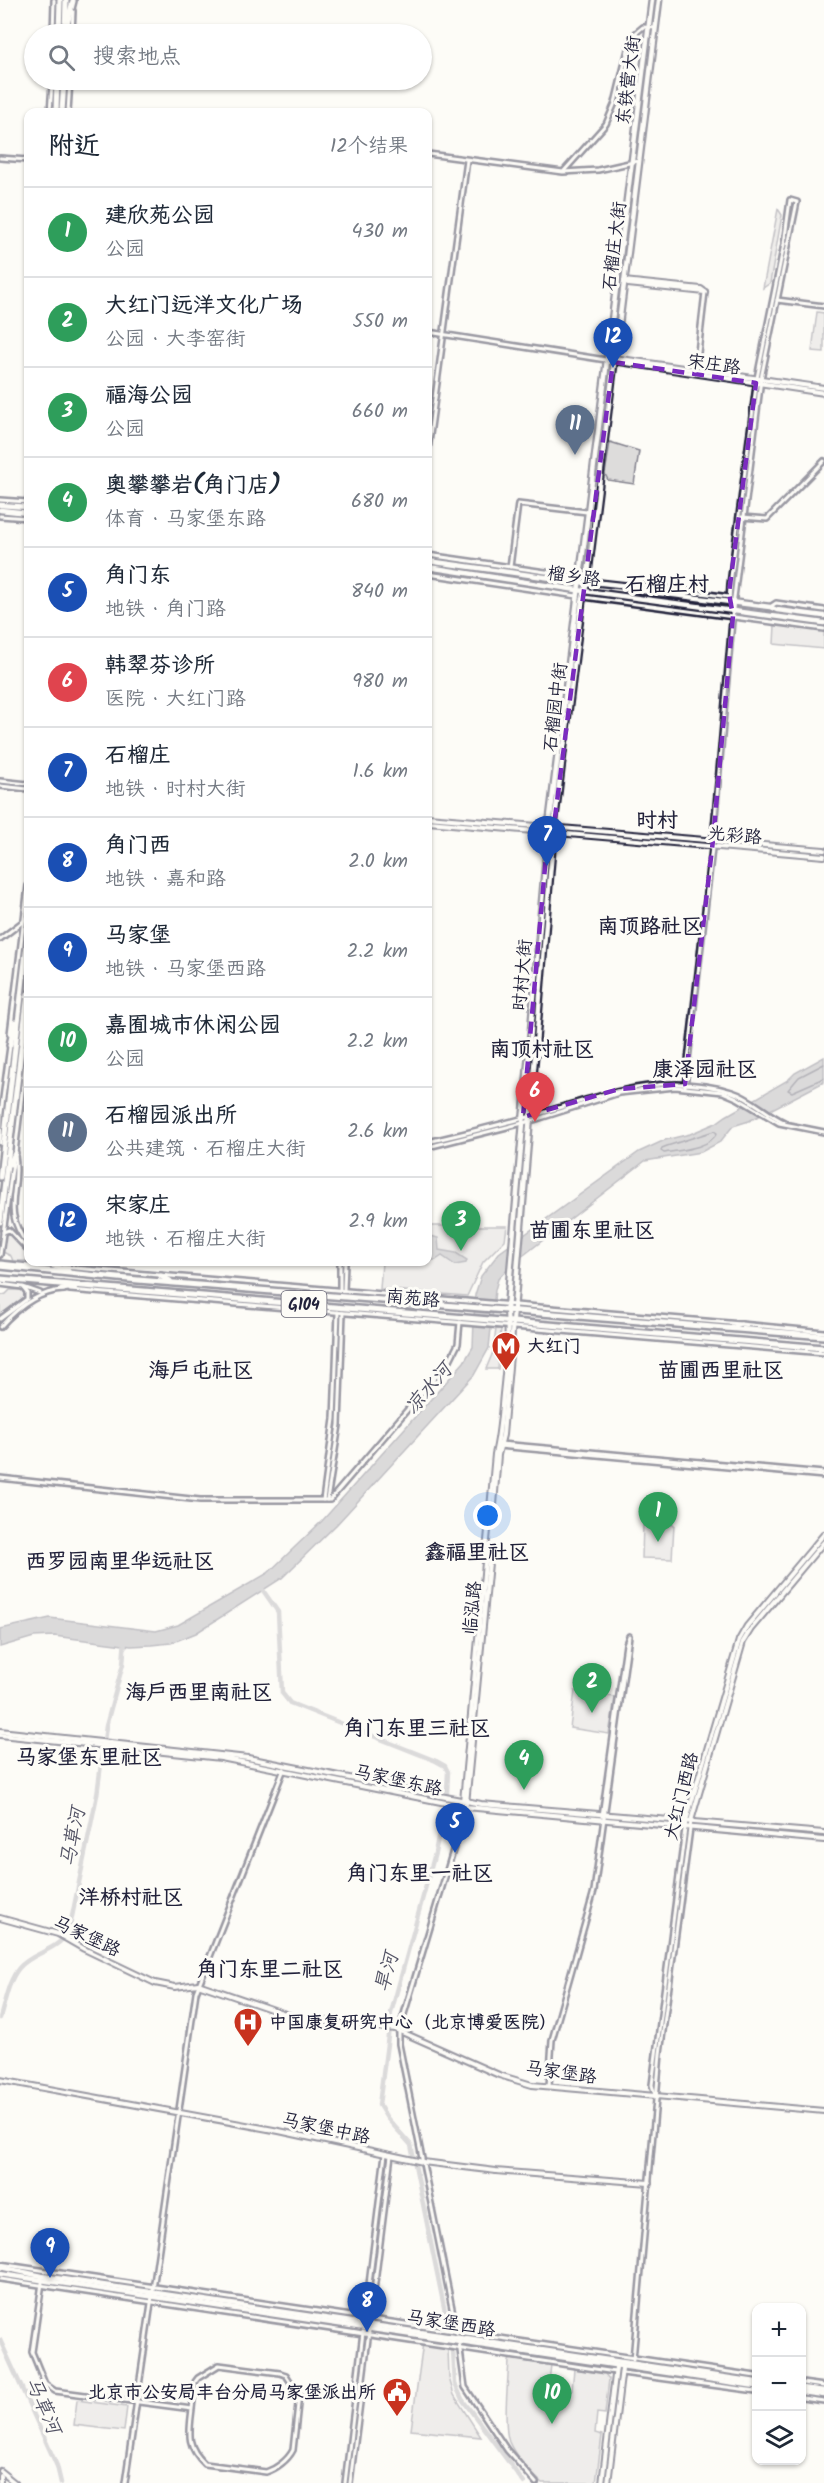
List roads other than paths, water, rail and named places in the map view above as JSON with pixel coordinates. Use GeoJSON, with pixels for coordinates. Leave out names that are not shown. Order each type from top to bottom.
{"type":"FeatureCollection","features":[{"type":"Feature","properties":{"kind":"highway"},"geometry":{"type":"LineString","coordinates":[[59,24],[60,0]]}},
{"type":"Feature","properties":{"kind":"highway"},"geometry":{"type":"LineString","coordinates":[[65,24],[66,0]]}},
{"type":"Feature","properties":{"kind":"highway"},"geometry":{"type":"LineString","coordinates":[[67,24],[73,1]]}},
{"type":"Feature","properties":{"kind":"highway"},"geometry":{"type":"LineString","coordinates":[[56,108],[57,90]]}},
{"type":"Feature","properties":{"kind":"highway"},"geometry":{"type":"LineString","coordinates":[[62,108],[63,90]]}},
{"type":"Feature","properties":{"kind":"highway"},"geometry":{"type":"LineString","coordinates":[[0,1177],[24,970]]}},
{"type":"Feature","properties":{"kind":"highway"},"geometry":{"type":"LineString","coordinates":[[10,1045],[19,1012]]}},
{"type":"Feature","properties":{"kind":"highway"},"geometry":{"type":"LineString","coordinates":[[0,1222],[24,1029]]}},
{"type":"Feature","properties":{"kind":"highway"},"geometry":{"type":"LineString","coordinates":[[2,1131],[2,1160]]}},
{"type":"Feature","properties":{"kind":"highway"},"geometry":{"type":"LineString","coordinates":[[6,1174],[15,1153]]}},
{"type":"Feature","properties":{"kind":"highway","name":"南苑路"},"geometry":{"type":"LineString","coordinates":[[4,1265],[172,1282],[441,1301],[824,1334]]}},
{"type":"Feature","properties":{"kind":"highway"},"geometry":{"type":"LineString","coordinates":[[54,1266],[78,1274]]}},
{"type":"Feature","properties":{"kind":"highway"},"geometry":{"type":"LineString","coordinates":[[161,1276],[172,1282]]}},
{"type":"Feature","properties":{"kind":"highway","name":"南苑路"},"geometry":{"type":"LineString","coordinates":[[0,1279],[25,1284],[82,1285],[431,1315],[456,1320],[824,1348]]}},
{"type":"Feature","properties":{"kind":"highway"},"geometry":{"type":"LineString","coordinates":[[196,1284],[212,1280]]}},
{"type":"Feature","properties":{"kind":"highway"},"geometry":{"type":"LineString","coordinates":[[62,1289],[82,1285]]}},
{"type":"Feature","properties":{"kind":"highway"},"geometry":{"type":"LineString","coordinates":[[283,1286],[292,1292]]}},
{"type":"Feature","properties":{"kind":"highway"},"geometry":{"type":"LineString","coordinates":[[306,1288],[314,1293]]}},
{"type":"Feature","properties":{"kind":"highway"},"geometry":{"type":"LineString","coordinates":[[431,1315],[439,1320]]}},
{"type":"Feature","properties":{"kind":"highway"},"geometry":{"type":"LineString","coordinates":[[640,1333],[641,1320]]}},
{"type":"Feature","properties":{"kind":"highway"},"geometry":{"type":"LineString","coordinates":[[657,1334],[658,1321]]}},
{"type":"Feature","properties":{"kind":"main road","name":"东铁营大街"},"geometry":{"type":"LineString","coordinates":[[630,163],[652,0]]}},
{"type":"Feature","properties":{"kind":"main road","name":"东铁营大街"},"geometry":{"type":"LineString","coordinates":[[638,161],[659,0]]}},
{"type":"Feature","properties":{"kind":"main road","name":"石榴庄大街"},"geometry":{"type":"LineString","coordinates":[[587,580],[638,161]]}},
{"type":"Feature","properties":{"kind":"main road","name":"石榴庄大街"},"geometry":{"type":"LineString","coordinates":[[579,579],[630,163]]}},
{"type":"Feature","properties":{"kind":"main road"},"geometry":{"type":"LineString","coordinates":[[623,281],[628,284],[678,291],[705,292]]}},
{"type":"Feature","properties":{"kind":"main road"},"geometry":{"type":"LineString","coordinates":[[623,281],[701,289],[705,292]]}},
{"type":"Feature","properties":{"kind":"main road","name":"宋庄路"},"geometry":{"type":"LineString","coordinates":[[607,358],[759,381],[824,388]]}},
{"type":"Feature","properties":{"kind":"main road","name":"宋庄路"},"geometry":{"type":"LineString","coordinates":[[759,381],[824,393]]}},
{"type":"Feature","properties":{"kind":"main road"},"geometry":{"type":"LineString","coordinates":[[0,505],[24,507]]}},
{"type":"Feature","properties":{"kind":"main road"},"geometry":{"type":"LineString","coordinates":[[0,510],[24,513]]}},
{"type":"Feature","properties":{"kind":"main road","name":"榴乡路"},"geometry":{"type":"LineString","coordinates":[[432,561],[587,580],[629,586],[642,591],[731,600],[824,616]]}},
{"type":"Feature","properties":{"kind":"main road","name":"榴乡路"},"geometry":{"type":"LineString","coordinates":[[432,568],[577,593],[816,622],[824,625]]}},
{"type":"Feature","properties":{"kind":"main road","name":"石榴园中街"},"geometry":{"type":"LineString","coordinates":[[551,830],[579,579]]}},
{"type":"Feature","properties":{"kind":"main road","name":"石榴园中街"},"geometry":{"type":"LineString","coordinates":[[551,830],[587,580]]}},
{"type":"Feature","properties":{"kind":"main road","name":"光彩路"},"geometry":{"type":"LineString","coordinates":[[432,817],[824,856]]}},
{"type":"Feature","properties":{"kind":"main road","name":"光彩路"},"geometry":{"type":"LineString","coordinates":[[432,822],[713,840],[824,850]]}},
{"type":"Feature","properties":{"kind":"main road","name":"时村大街"},"geometry":{"type":"LineString","coordinates":[[511,1307],[519,1273],[551,830]]}},
{"type":"Feature","properties":{"kind":"main road","name":"时村大街"},"geometry":{"type":"LineString","coordinates":[[511,1307],[509,1282],[513,1234],[551,830]]}},
{"type":"Feature","properties":{"kind":"main road","name":"临泓路"},"geometry":{"type":"LineString","coordinates":[[465,1803],[511,1307]]}},
{"type":"Feature","properties":{"kind":"main road","name":"大红门西路"},"geometry":{"type":"LineString","coordinates":[[688,1821],[739,1640],[747,1626],[824,1534]]}},
{"type":"Feature","properties":{"kind":"main road","name":"大红门西路"},"geometry":{"type":"LineString","coordinates":[[688,1821],[743,1642],[751,1629],[824,1542]]}},
{"type":"Feature","properties":{"kind":"main road","name":"马家堡东路"},"geometry":{"type":"LineString","coordinates":[[0,1733],[113,1744],[284,1767],[455,1799],[465,1803],[690,1828],[824,1840]]}},
{"type":"Feature","properties":{"kind":"main road","name":"马家堡东路"},"geometry":{"type":"LineString","coordinates":[[284,1767],[438,1802],[454,1805],[465,1803]]}},
{"type":"Feature","properties":{"kind":"main road","name":"马家堡东路"},"geometry":{"type":"LineString","coordinates":[[603,1817],[688,1821],[824,1833]]}},
{"type":"Feature","properties":{"kind":"main road","name":"马家堡路"},"geometry":{"type":"LineString","coordinates":[[0,1918],[58,1934],[155,1983],[175,1987],[198,1984],[297,2018],[397,2030],[499,2075],[532,2085],[824,2111]]}},
{"type":"Feature","properties":{"kind":"main road","name":"马家堡中路"},"geometry":{"type":"LineString","coordinates":[[0,2080],[279,2131],[422,2162],[496,2171],[650,2183]]}},
{"type":"Feature","properties":{"kind":"main road","name":"马家堡西路"},"geometry":{"type":"LineString","coordinates":[[0,2266],[365,2332],[445,2338]]}},
{"type":"Feature","properties":{"kind":"main road","name":"马家堡西路"},"geometry":{"type":"LineString","coordinates":[[0,2274],[42,2283],[367,2320],[445,2338],[615,2370],[752,2384]]}},
{"type":"Feature","properties":{"kind":"main road","name":"马家堡西路"},"geometry":{"type":"LineString","coordinates":[[457,2340],[752,2383]]}},
{"type":"Feature","properties":{"kind":"main road"},"geometry":{"type":"LineString","coordinates":[[602,2483],[615,2370]]}},
{"type":"Feature","properties":{"kind":"main road"},"geometry":{"type":"LineString","coordinates":[[608,2483],[622,2371]]}},
{"type":"Feature","properties":{"kind":"main road"},"geometry":{"type":"LineString","coordinates":[[806,2391],[824,2393]]}},
{"type":"Feature","properties":{"kind":"main road"},"geometry":{"type":"LineString","coordinates":[[0,2474],[0,2483]]}},
{"type":"Feature","properties":{"kind":"main road"},"geometry":{"type":"LineString","coordinates":[[0,2474],[15,2483]]}},
{"type":"Feature","properties":{"kind":"street"},"geometry":{"type":"LineString","coordinates":[[53,24],[54,0]]}},
{"type":"Feature","properties":{"kind":"street"},"geometry":{"type":"LineString","coordinates":[[72,24],[73,1]]}},
{"type":"Feature","properties":{"kind":"street"},"geometry":{"type":"LineString","coordinates":[[563,172],[606,124],[615,103],[631,37],[640,28],[655,28]]}},
{"type":"Feature","properties":{"kind":"street"},"geometry":{"type":"LineString","coordinates":[[50,108],[51,90]]}},
{"type":"Feature","properties":{"kind":"street"},"geometry":{"type":"LineString","coordinates":[[68,108],[69,90]]}},
{"type":"Feature","properties":{"kind":"street"},"geometry":{"type":"LineString","coordinates":[[432,155],[563,172],[598,170],[638,161]]}},
{"type":"Feature","properties":{"kind":"street"},"geometry":{"type":"LineString","coordinates":[[0,158],[24,160]]}},
{"type":"Feature","properties":{"kind":"street"},"geometry":{"type":"LineString","coordinates":[[432,419],[466,160]]}},
{"type":"Feature","properties":{"kind":"street"},"geometry":{"type":"LineString","coordinates":[[685,1086],[713,840],[733,613],[731,600],[759,381],[790,200],[797,202],[774,300]]}},
{"type":"Feature","properties":{"kind":"street"},"geometry":{"type":"LineString","coordinates":[[696,372],[705,292]]}},
{"type":"Feature","properties":{"kind":"street"},"geometry":{"type":"LineString","coordinates":[[774,300],[824,306]]}},
{"type":"Feature","properties":{"kind":"street","name":"宋庄路"},"geometry":{"type":"LineString","coordinates":[[432,334],[607,358]]}},
{"type":"Feature","properties":{"kind":"street"},"geometry":{"type":"LineString","coordinates":[[742,517],[767,519],[824,461]]}},
{"type":"Feature","properties":{"kind":"street"},"geometry":{"type":"LineString","coordinates":[[0,500],[24,502]]}},
{"type":"Feature","properties":{"kind":"street"},"geometry":{"type":"LineString","coordinates":[[510,567],[518,504],[587,512]]}},
{"type":"Feature","properties":{"kind":"street"},"geometry":{"type":"LineString","coordinates":[[0,516],[24,518]]}},
{"type":"Feature","properties":{"kind":"street","name":"榴乡路"},"geometry":{"type":"LineString","coordinates":[[432,556],[579,579]]}},
{"type":"Feature","properties":{"kind":"street","name":"榴乡路"},"geometry":{"type":"LineString","coordinates":[[432,575],[577,593]]}},
{"type":"Feature","properties":{"kind":"street","name":"榴乡路"},"geometry":{"type":"LineString","coordinates":[[770,607],[776,603],[824,610]]}},
{"type":"Feature","properties":{"kind":"street","name":"榴乡路"},"geometry":{"type":"LineString","coordinates":[[733,613],[824,625]]}},
{"type":"Feature","properties":{"kind":"street"},"geometry":{"type":"LineString","coordinates":[[0,781],[24,784]]}},
{"type":"Feature","properties":{"kind":"street"},"geometry":{"type":"LineString","coordinates":[[0,786],[24,789]]}},
{"type":"Feature","properties":{"kind":"street"},"geometry":{"type":"LineString","coordinates":[[0,939],[24,921]]}},
{"type":"Feature","properties":{"kind":"street"},"geometry":{"type":"LineString","coordinates":[[0,1118],[24,928]]}},
{"type":"Feature","properties":{"kind":"street"},"geometry":{"type":"LineString","coordinates":[[0,1255],[24,1076]]}},
{"type":"Feature","properties":{"kind":"street"},"geometry":{"type":"LineString","coordinates":[[685,1086],[723,1092],[742,1101],[769,1119],[824,1132]]}},
{"type":"Feature","properties":{"kind":"street"},"geometry":{"type":"LineString","coordinates":[[432,1143],[619,1093],[685,1086],[723,1089],[747,1098],[787,1124]]}},
{"type":"Feature","properties":{"kind":"street"},"geometry":{"type":"LineString","coordinates":[[0,1143],[1,1113]]}},
{"type":"Feature","properties":{"kind":"street"},"geometry":{"type":"LineString","coordinates":[[15,1153],[12,1213],[24,1236]]}},
{"type":"Feature","properties":{"kind":"street"},"geometry":{"type":"LineString","coordinates":[[3,1232],[9,1230],[14,1232],[24,1245]]}},
{"type":"Feature","properties":{"kind":"street"},"geometry":{"type":"LineString","coordinates":[[4,1265],[24,1266]]}},
{"type":"Feature","properties":{"kind":"street"},"geometry":{"type":"LineString","coordinates":[[54,1266],[424,1300]]}},
{"type":"Feature","properties":{"kind":"street"},"geometry":{"type":"LineString","coordinates":[[340,1266],[342,1291]]}},
{"type":"Feature","properties":{"kind":"street"},"geometry":{"type":"LineString","coordinates":[[342,1291],[345,1266]]}},
{"type":"Feature","properties":{"kind":"street"},"geometry":{"type":"LineString","coordinates":[[0,1284],[25,1284],[42,1293]]}},
{"type":"Feature","properties":{"kind":"street"},"geometry":{"type":"LineString","coordinates":[[9,1285],[25,1284]]}},
{"type":"Feature","properties":{"kind":"street"},"geometry":{"type":"LineString","coordinates":[[0,1319],[27,1299],[25,1284]]}},
{"type":"Feature","properties":{"kind":"street"},"geometry":{"type":"LineString","coordinates":[[0,1327],[42,1293],[62,1289],[343,1313],[456,1320],[458,1344],[445,1367],[330,1500],[200,1500],[0,1478]]}},
{"type":"Feature","properties":{"kind":"street"},"geometry":{"type":"LineString","coordinates":[[511,1307],[812,1330],[824,1334]]}},
{"type":"Feature","properties":{"kind":"street"},"geometry":{"type":"LineString","coordinates":[[325,1500],[334,1419],[338,1312]]}},
{"type":"Feature","properties":{"kind":"street"},"geometry":{"type":"LineString","coordinates":[[325,1500],[339,1425],[343,1313]]}},
{"type":"Feature","properties":{"kind":"street"},"geometry":{"type":"LineString","coordinates":[[511,1324],[824,1353]]}},
{"type":"Feature","properties":{"kind":"street"},"geometry":{"type":"LineString","coordinates":[[733,1327],[741,1324]]}},
{"type":"Feature","properties":{"kind":"street"},"geometry":{"type":"LineString","coordinates":[[500,1445],[824,1474]]}},
{"type":"Feature","properties":{"kind":"street"},"geometry":{"type":"LineString","coordinates":[[549,2086],[552,2040],[594,1891],[603,1817],[626,1644],[629,1636],[603,1817]]}},
{"type":"Feature","properties":{"kind":"street"},"geometry":{"type":"LineString","coordinates":[[125,2483],[198,1984],[284,1767]]}},
{"type":"Feature","properties":{"kind":"street"},"geometry":{"type":"LineString","coordinates":[[465,1803],[397,2030],[465,2387],[507,2450],[536,2483]]}},
{"type":"Feature","properties":{"kind":"street","name":"大红门西路"},"geometry":{"type":"LineString","coordinates":[[656,2097],[652,2085],[684,1827],[688,1821]]}},
{"type":"Feature","properties":{"kind":"street","name":"大红门西路"},"geometry":{"type":"LineString","coordinates":[[656,2097],[690,1828],[688,1821]]}},
{"type":"Feature","properties":{"kind":"street"},"geometry":{"type":"LineString","coordinates":[[632,2364],[656,2097]]}},
{"type":"Feature","properties":{"kind":"street"},"geometry":{"type":"LineString","coordinates":[[367,2320],[385,2154]]}},
{"type":"Feature","properties":{"kind":"street"},"geometry":{"type":"LineString","coordinates":[[345,2483],[391,2156]]}},
{"type":"Feature","properties":{"kind":"street","name":"马家堡西路"},"geometry":{"type":"LineString","coordinates":[[0,2279],[42,2283]]}},
{"type":"Feature","properties":{"kind":"street"},"geometry":{"type":"LineString","coordinates":[[42,2283],[32,2352],[45,2384],[55,2391],[192,2409]]}},
{"type":"Feature","properties":{"kind":"street"},"geometry":{"type":"LineString","coordinates":[[350,2483],[365,2332]]}},
{"type":"Feature","properties":{"kind":"street","name":"马家堡西路"},"geometry":{"type":"LineString","coordinates":[[445,2338],[633,2358],[752,2375]]}},
{"type":"Feature","properties":{"kind":"street"},"geometry":{"type":"LineString","coordinates":[[219,2365],[286,2375],[299,2395],[290,2456],[273,2470],[266,2472],[206,2464],[199,2458],[189,2441],[192,2409],[198,2378],[219,2365]]}},
{"type":"Feature","properties":{"kind":"street","name":"马家堡西路"},"geometry":{"type":"LineString","coordinates":[[622,2371],[752,2390]]}},
{"type":"Feature","properties":{"kind":"street"},"geometry":{"type":"LineString","coordinates":[[806,2383],[824,2386]]}},
{"type":"Feature","properties":{"kind":"street"},"geometry":{"type":"LineString","coordinates":[[806,2399],[824,2401]]}},
{"type":"Feature","properties":{"kind":"water"},"geometry":{"type":"Polygon","coordinates":[[[824,1057],[824,1082],[749,1121],[733,1126],[720,1142],[701,1152],[645,1161],[511,1265],[498,1279],[489,1348],[474,1375],[337,1524],[282,1578],[196,1633],[171,1643],[131,1646],[54,1636],[34,1637],[0,1647],[0,1629],[50,1618],[156,1631],[178,1625],[268,1573],[322,1521],[464,1362],[473,1347],[475,1295],[481,1276],[499,1253],[639,1152],[665,1140],[690,1134],[716,1123],[824,1057]]]}},
{"type":"Feature","properties":{"kind":"water"},"geometry":{"type":"Polygon","coordinates":[[[432,1236],[438,1238],[439,1250],[456,1253],[467,1260],[466,1263],[455,1265],[442,1256],[432,1260],[432,1236]]]}},
{"type":"Feature","properties":{"kind":"waterway","name":"旱河"},"geometry":{"type":"LineString","coordinates":[[260,1586],[278,1612],[282,1693],[290,1703],[436,1761],[445,1766],[448,1772],[447,1792],[435,1853],[391,2013],[379,2105],[387,2118],[411,2145],[453,2351],[455,2384],[462,2399],[524,2483]]}},
{"type":"Feature","properties":{"kind":"waterway","name":"马草河"},"geometry":{"type":"LineString","coordinates":[[0,2018],[9,1985],[15,1973],[25,1962],[57,1944],[69,1931],[97,1795],[106,1726],[123,1664],[125,1639]]}},
{"type":"Feature","properties":{"kind":"waterway","name":"马草河"},"geometry":{"type":"LineString","coordinates":[[0,2340],[57,2466],[61,2483]]}},
{"type":"Feature","properties":{"kind":"place","name":"宋家庄"},"geometry":{"type":"Point","coordinates":[613,368]}},
{"type":"Feature","properties":{"kind":"place","name":"石榴园派出所"},"geometry":{"type":"Point","coordinates":[575,455]}},
{"type":"Feature","properties":{"kind":"place","name":"石榴庄"},"geometry":{"type":"Point","coordinates":[547,866]}},
{"type":"Feature","properties":{"kind":"place","name":"韩翠芬诊所"},"geometry":{"type":"Point","coordinates":[535,1122]}},
{"type":"Feature","properties":{"kind":"place","name":"福海公园"},"geometry":{"type":"Point","coordinates":[461,1251]}},
{"type":"Feature","properties":{"kind":"place","name":"大红门"},"geometry":{"type":"Point","coordinates":[506,1372]}},
{"type":"Feature","properties":{"kind":"place","name":"建欣苑公园"},"geometry":{"type":"Point","coordinates":[658,1542]}},
{"type":"Feature","properties":{"kind":"place","name":"大红门远洋文化广场"},"geometry":{"type":"Point","coordinates":[592,1713]}},
{"type":"Feature","properties":{"kind":"place","name":"奥攀攀岩(角门店)"},"geometry":{"type":"Point","coordinates":[524,1790]}},
{"type":"Feature","properties":{"kind":"place","name":"角门东"},"geometry":{"type":"Point","coordinates":[455,1853]}},
{"type":"Feature","properties":{"kind":"place","name":"中国康复研究中心（北京博爱医院）"},"geometry":{"type":"Point","coordinates":[248,2048]}},
{"type":"Feature","properties":{"kind":"place","name":"马家堡"},"geometry":{"type":"Point","coordinates":[50,2278]}},
{"type":"Feature","properties":{"kind":"place","name":"角门西"},"geometry":{"type":"Point","coordinates":[367,2332]}},
{"type":"Feature","properties":{"kind":"place","name":"北京市公安局丰台分局马家堡派出所"},"geometry":{"type":"Point","coordinates":[397,2418]}},
{"type":"Feature","properties":{"kind":"place","name":"嘉囿城市休闲公园"},"geometry":{"type":"Point","coordinates":[552,2424]}},
{"type":"Feature","properties":{"kind":"district","name":"石榴庄村"},"geometry":{"type":"Point","coordinates":[667,584]}},
{"type":"Feature","properties":{"kind":"district","name":"时村"},"geometry":{"type":"Point","coordinates":[657,820]}},
{"type":"Feature","properties":{"kind":"district","name":"南顶路社区"},"geometry":{"type":"Point","coordinates":[650,926]}},
{"type":"Feature","properties":{"kind":"district","name":"南顶村社区"},"geometry":{"type":"Point","coordinates":[542,1049]}},
{"type":"Feature","properties":{"kind":"district","name":"康泽园社区"},"geometry":{"type":"Point","coordinates":[705,1069]}},
{"type":"Feature","properties":{"kind":"district","name":"苗圃东里社区"},"geometry":{"type":"Point","coordinates":[592,1230]}},
{"type":"Feature","properties":{"kind":"district","name":"海户屯社区"},"geometry":{"type":"Point","coordinates":[201,1370]}},
{"type":"Feature","properties":{"kind":"district","name":"苗圃西里社区"},"geometry":{"type":"Point","coordinates":[721,1370]}},
{"type":"Feature","properties":{"kind":"district","name":"鑫福里社区"},"geometry":{"type":"Point","coordinates":[477,1552]}},
{"type":"Feature","properties":{"kind":"district","name":"西罗园南里华远社区"},"geometry":{"type":"Point","coordinates":[120,1561]}},
{"type":"Feature","properties":{"kind":"district","name":"海户西里南社区"},"geometry":{"type":"Point","coordinates":[199,1692]}},
{"type":"Feature","properties":{"kind":"district","name":"角门东里三社区"},"geometry":{"type":"Point","coordinates":[417,1728]}},
{"type":"Feature","properties":{"kind":"district","name":"马家堡东里社区"},"geometry":{"type":"Point","coordinates":[89,1757]}},
{"type":"Feature","properties":{"kind":"district","name":"角门东里一社区"},"geometry":{"type":"Point","coordinates":[420,1873]}},
{"type":"Feature","properties":{"kind":"district","name":"洋桥村社区"},"geometry":{"type":"Point","coordinates":[131,1897]}},
{"type":"Feature","properties":{"kind":"district","name":"角门东里二社区"},"geometry":{"type":"Point","coordinates":[270,1969]}},
{"type":"Feature","properties":{"kind":"water label","name":"凉水河"},"geometry":{"type":"Point","coordinates":[428,1388]}}]}
